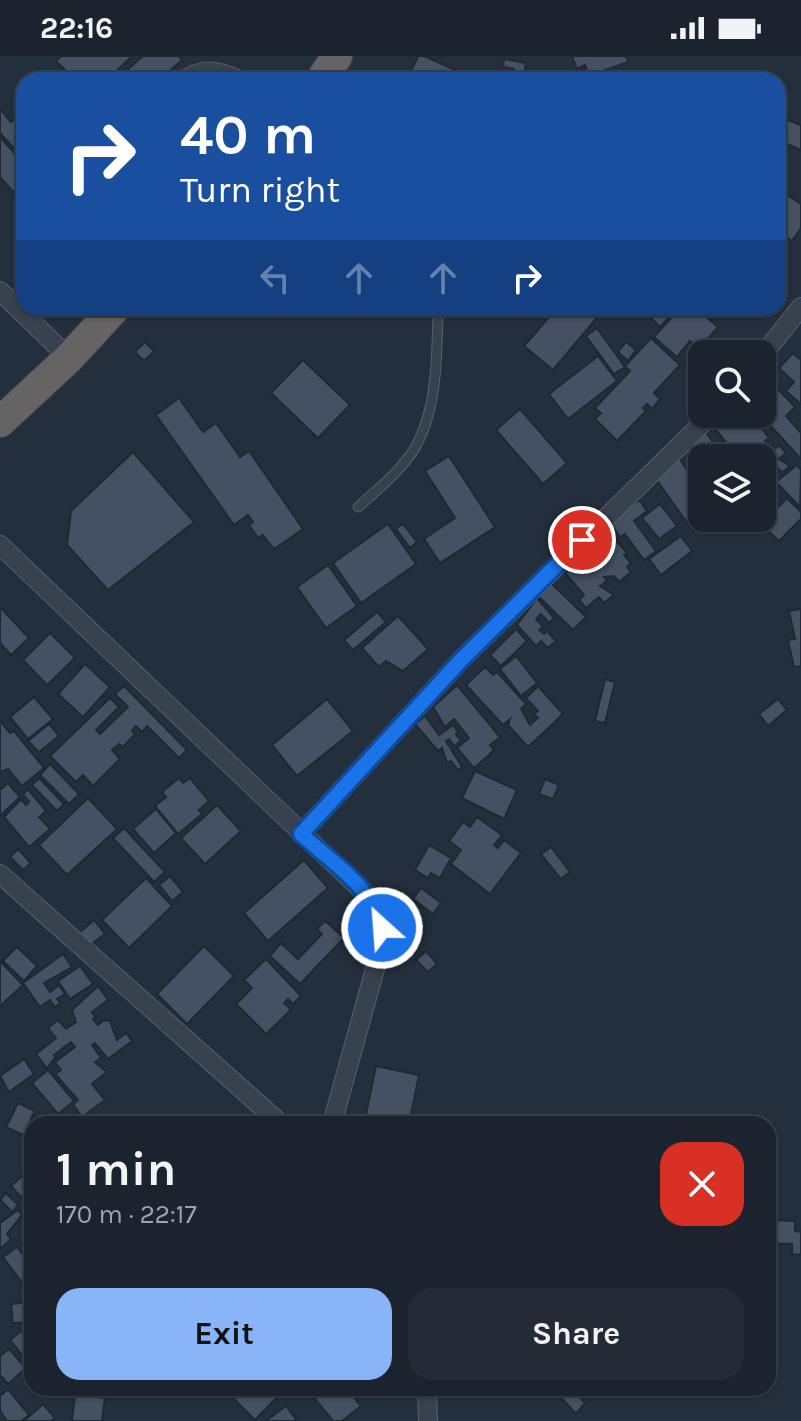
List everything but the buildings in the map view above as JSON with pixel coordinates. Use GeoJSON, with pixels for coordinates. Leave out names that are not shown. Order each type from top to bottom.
{"type":"FeatureCollection","features":[{"type":"Feature","properties":{"kind":"highway"},"geometry":{"type":"LineString","coordinates":[[0,422],[69,358],[108,316]]}},
{"type":"Feature","properties":{"kind":"street"},"geometry":{"type":"LineString","coordinates":[[0,291],[16,307]]}},
{"type":"Feature","properties":{"kind":"street"},"geometry":{"type":"LineString","coordinates":[[775,340],[801,307]]}},
{"type":"Feature","properties":{"kind":"street"},"geometry":{"type":"LineString","coordinates":[[26,316],[69,358]]}},
{"type":"Feature","properties":{"kind":"street"},"geometry":{"type":"LineString","coordinates":[[301,834],[461,660],[698,428]]}},
{"type":"Feature","properties":{"kind":"street"},"geometry":{"type":"LineString","coordinates":[[0,545],[369,897],[379,911],[382,928],[375,969],[334,1116]]}},
{"type":"Feature","properties":{"kind":"street"},"geometry":{"type":"LineString","coordinates":[[0,874],[272,1116]]}},
{"type":"Feature","properties":{"kind":"street"},"geometry":{"type":"LineString","coordinates":[[427,1396],[428,1421]]}},
{"type":"Feature","properties":{"kind":"lane"},"geometry":{"type":"LineString","coordinates":[[192,72],[206,65],[234,72]]}},
{"type":"Feature","properties":{"kind":"lane"},"geometry":{"type":"LineString","coordinates":[[358,507],[397,472],[425,429],[438,316]]}},
{"type":"Feature","properties":{"kind":"route"},"geometry":{"type":"LineString","coordinates":[[382,928],[379,911],[369,897],[301,834],[461,660],[582,540]]}}]}
